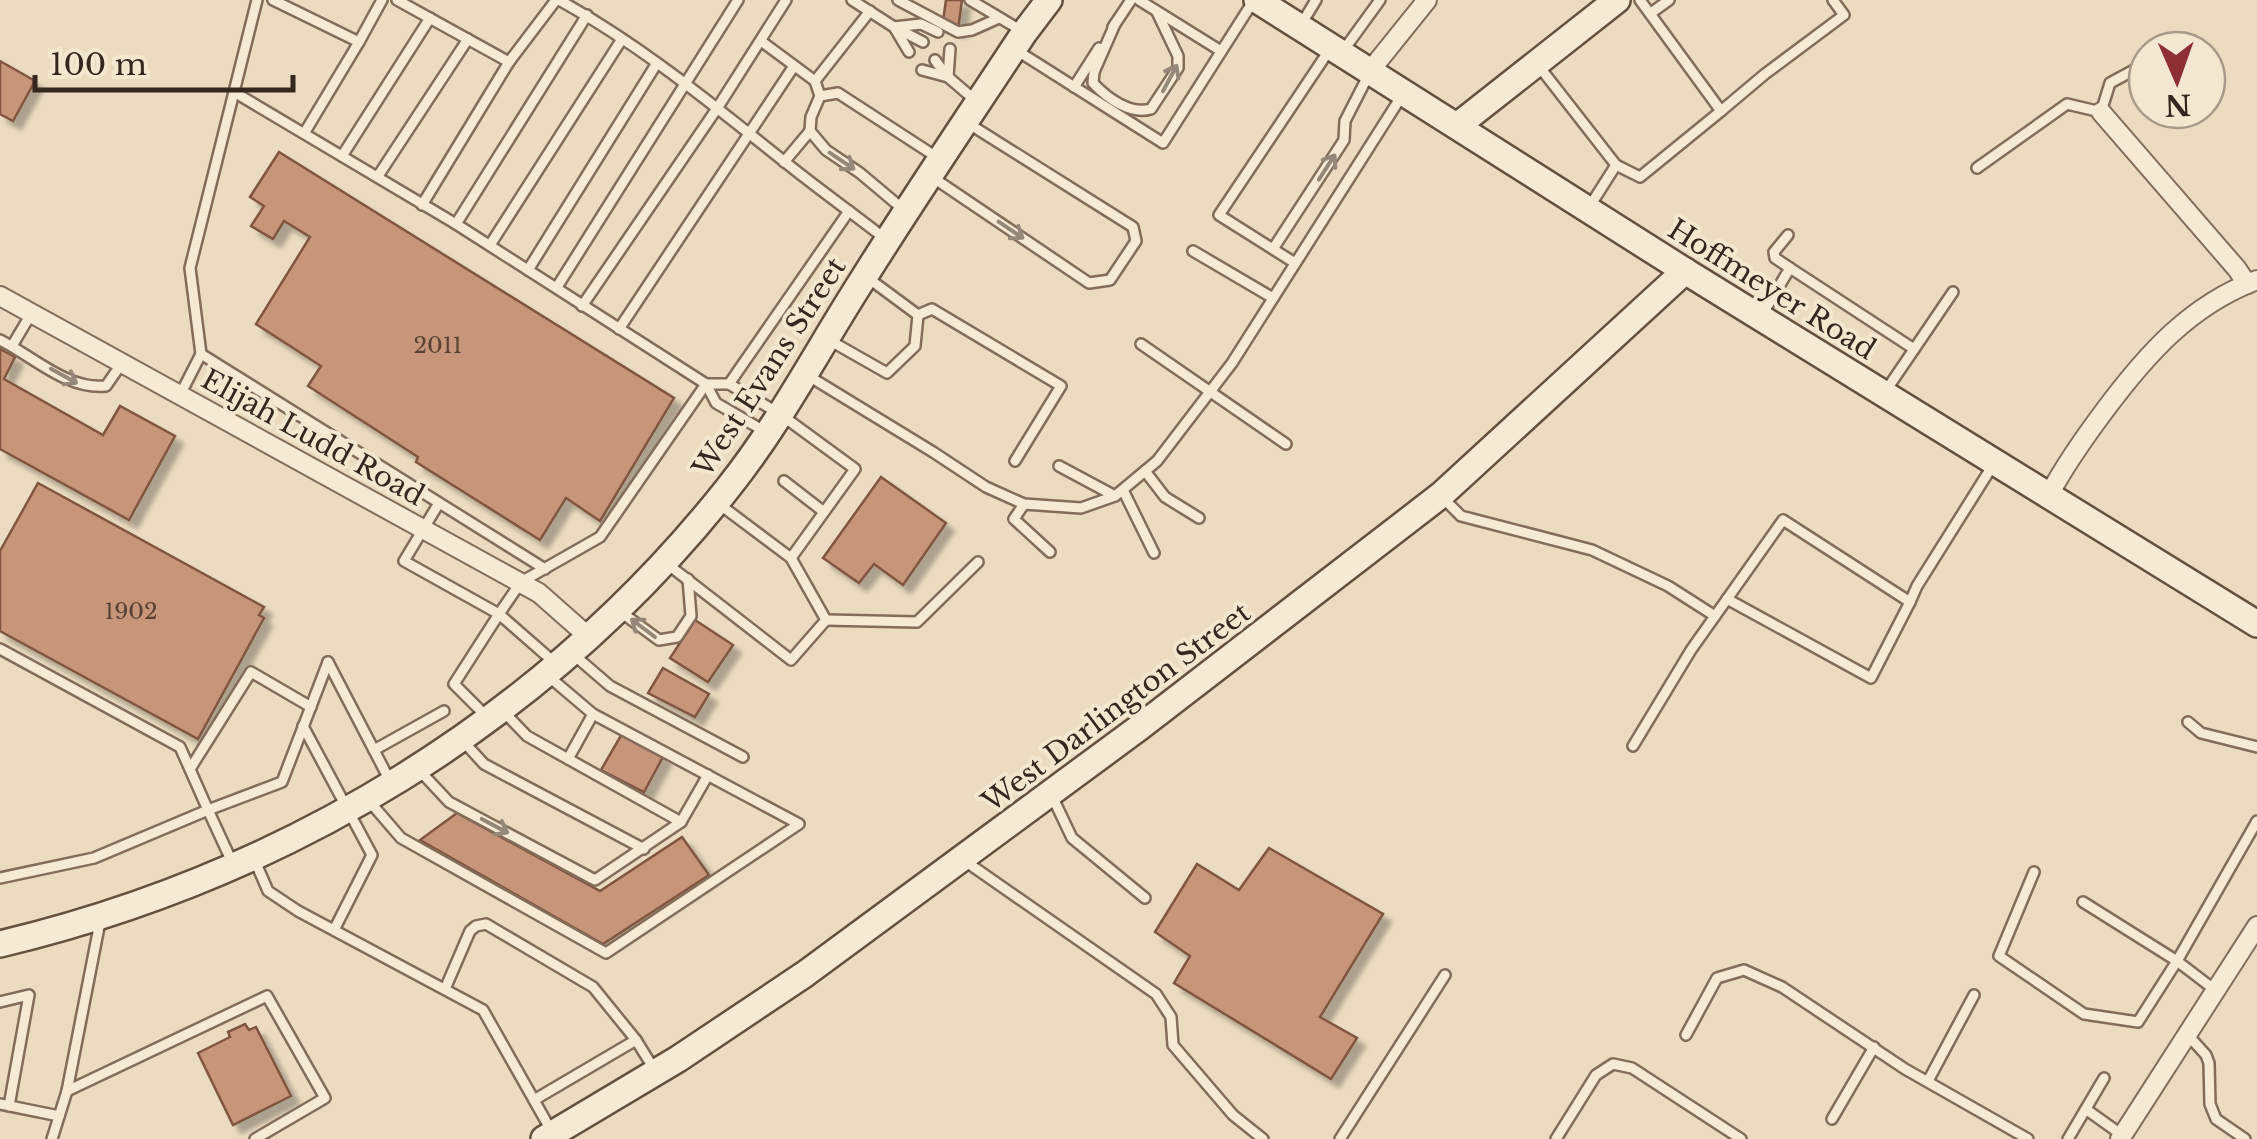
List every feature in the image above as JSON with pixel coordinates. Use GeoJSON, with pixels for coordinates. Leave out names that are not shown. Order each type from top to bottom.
{"type":"FeatureCollection","features":[{"type":"Feature","properties":{"kind":"main road","name":"West Evans Street"},"geometry":{"type":"LineString","coordinates":[[0,944],[101,916],[196,882],[358,805],[461,739],[567,658],[666,562],[717,502],[774,424],[935,167],[1049,0]]}},
{"type":"Feature","properties":{"kind":"main road","name":"Hoffmeyer Road"},"geometry":{"type":"LineString","coordinates":[[1256,0],[1684,271],[2257,624]]}},
{"type":"Feature","properties":{"kind":"main road"},"geometry":{"type":"LineString","coordinates":[[1457,126],[1616,0]]}},
{"type":"Feature","properties":{"kind":"main road","name":"West Darlington Street"},"geometry":{"type":"LineString","coordinates":[[548,1136],[656,1072],[805,974],[1051,794],[1441,495],[1684,271]]}},
{"type":"Feature","properties":{"kind":"street"},"geometry":{"type":"LineString","coordinates":[[1370,72],[1428,0]]}},
{"type":"Feature","properties":{"kind":"street"},"geometry":{"type":"LineString","coordinates":[[2048,495],[2068,460],[2151,352],[2185,320],[2252,282],[2101,112]]}},
{"type":"Feature","properties":{"kind":"street","name":"Elijah Ludd Road"},"geometry":{"type":"LineString","coordinates":[[0,296],[521,582],[547,599],[567,658]]}},
{"type":"Feature","properties":{"kind":"street"},"geometry":{"type":"LineString","coordinates":[[2121,1137],[2257,926]]}},
{"type":"Feature","properties":{"kind":"lane"},"geometry":{"type":"LineString","coordinates":[[180,395],[201,354],[190,268],[257,0]]}},
{"type":"Feature","properties":{"kind":"lane"},"geometry":{"type":"LineString","coordinates":[[273,0],[359,42]]}},
{"type":"Feature","properties":{"kind":"lane"},"geometry":{"type":"LineString","coordinates":[[305,132],[382,0]]}},
{"type":"Feature","properties":{"kind":"lane"},"geometry":{"type":"LineString","coordinates":[[398,0],[509,62]]}},
{"type":"Feature","properties":{"kind":"lane"},"geometry":{"type":"LineString","coordinates":[[422,204],[509,62],[558,0],[686,81],[888,241]]}},
{"type":"Feature","properties":{"kind":"lane"},"geometry":{"type":"LineString","coordinates":[[558,288],[738,0]]}},
{"type":"Feature","properties":{"kind":"lane"},"geometry":{"type":"LineString","coordinates":[[582,306],[786,0]]}},
{"type":"Feature","properties":{"kind":"lane"},"geometry":{"type":"LineString","coordinates":[[852,0],[923,42]]}},
{"type":"Feature","properties":{"kind":"lane"},"geometry":{"type":"LineString","coordinates":[[898,0],[958,32],[999,18]]}},
{"type":"Feature","properties":{"kind":"lane"},"geometry":{"type":"LineString","coordinates":[[970,0],[982,3],[1074,87],[1163,143],[1256,0]]}},
{"type":"Feature","properties":{"kind":"lane"},"geometry":{"type":"LineString","coordinates":[[1074,87],[1131,0]]}},
{"type":"Feature","properties":{"kind":"lane"},"geometry":{"type":"LineString","coordinates":[[1139,0],[1221,52]]}},
{"type":"Feature","properties":{"kind":"lane"},"geometry":{"type":"LineString","coordinates":[[1300,26],[1316,0]]}},
{"type":"Feature","properties":{"kind":"lane"},"geometry":{"type":"LineString","coordinates":[[1295,263],[1219,215],[1336,50],[1380,0]]}},
{"type":"Feature","properties":{"kind":"lane"},"geometry":{"type":"LineString","coordinates":[[1640,0],[1721,111]]}},
{"type":"Feature","properties":{"kind":"lane"},"geometry":{"type":"LineString","coordinates":[[1651,13],[1669,0]]}},
{"type":"Feature","properties":{"kind":"lane"},"geometry":{"type":"LineString","coordinates":[[1536,63],[1616,165],[1640,177],[1844,14],[1833,0]]}},
{"type":"Feature","properties":{"kind":"lane"},"geometry":{"type":"LineString","coordinates":[[815,82],[870,11]]}},
{"type":"Feature","properties":{"kind":"lane"},"geometry":{"type":"LineString","coordinates":[[1115,24],[1093,82],[1101,92],[1128,108],[1141,112],[1152,109],[1178,68],[1178,56],[1157,12]]}},
{"type":"Feature","properties":{"kind":"lane"},"geometry":{"type":"LineString","coordinates":[[456,224],[587,15]]}},
{"type":"Feature","properties":{"kind":"lane"},"geometry":{"type":"LineString","coordinates":[[342,156],[430,18]]}},
{"type":"Feature","properties":{"kind":"lane"},"geometry":{"type":"LineString","coordinates":[[894,27],[921,24],[938,32]]}},
{"type":"Feature","properties":{"kind":"lane"},"geometry":{"type":"LineString","coordinates":[[894,27],[910,52]]}},
{"type":"Feature","properties":{"kind":"lane"},"geometry":{"type":"LineString","coordinates":[[378,176],[468,39]]}},
{"type":"Feature","properties":{"kind":"lane"},"geometry":{"type":"LineString","coordinates":[[490,245],[622,39]]}},
{"type":"Feature","properties":{"kind":"lane"},"geometry":{"type":"LineString","coordinates":[[761,41],[815,82],[820,96],[810,130],[784,162]]}},
{"type":"Feature","properties":{"kind":"lane"},"geometry":{"type":"LineString","coordinates":[[948,77],[950,49]]}},
{"type":"Feature","properties":{"kind":"lane"},"geometry":{"type":"LineString","coordinates":[[820,96],[838,93],[1090,282],[1110,280],[1136,241],[1133,227],[972,112],[935,60]]}},
{"type":"Feature","properties":{"kind":"lane"},"geometry":{"type":"LineString","coordinates":[[528,270],[657,63]]}},
{"type":"Feature","properties":{"kind":"lane"},"geometry":{"type":"LineString","coordinates":[[619,329],[794,66]]}},
{"type":"Feature","properties":{"kind":"lane"},"geometry":{"type":"LineString","coordinates":[[922,70],[948,77]]}},
{"type":"Feature","properties":{"kind":"lane"},"geometry":{"type":"LineString","coordinates":[[1273,249],[1344,140],[1345,121],[1370,72]]}},
{"type":"Feature","properties":{"kind":"lane"},"geometry":{"type":"LineString","coordinates":[[1978,168],[2067,104],[2101,112],[2110,83],[2127,74]]}},
{"type":"Feature","properties":{"kind":"lane"},"geometry":{"type":"LineString","coordinates":[[234,92],[558,288],[706,384],[716,403],[774,424],[855,470],[792,558]]}},
{"type":"Feature","properties":{"kind":"lane"},"geometry":{"type":"LineString","coordinates":[[805,373],[986,488],[1024,504],[1081,508],[1119,493],[1156,461],[1232,364],[1404,92]]}},
{"type":"Feature","properties":{"kind":"lane"},"geometry":{"type":"LineString","coordinates":[[810,130],[826,150],[906,212]]}},
{"type":"Feature","properties":{"kind":"lane"},"geometry":{"type":"LineString","coordinates":[[1588,209],[1616,165]]}},
{"type":"Feature","properties":{"kind":"lane"},"geometry":{"type":"LineString","coordinates":[[729,384],[848,211]]}},
{"type":"Feature","properties":{"kind":"lane"},"geometry":{"type":"LineString","coordinates":[[1788,235],[1774,252],[1775,258],[1914,349]]}},
{"type":"Feature","properties":{"kind":"lane"},"geometry":{"type":"LineString","coordinates":[[1192,251],[1273,298]]}},
{"type":"Feature","properties":{"kind":"lane"},"geometry":{"type":"LineString","coordinates":[[1760,318],[1790,268]]}},
{"type":"Feature","properties":{"kind":"lane"},"geometry":{"type":"LineString","coordinates":[[865,276],[918,314]]}},
{"type":"Feature","properties":{"kind":"lane"},"geometry":{"type":"LineString","coordinates":[[1883,394],[1952,292]]}},
{"type":"Feature","properties":{"kind":"lane"},"geometry":{"type":"LineString","coordinates":[[918,314],[932,309],[1061,386],[1015,461]]}},
{"type":"Feature","properties":{"kind":"lane"},"geometry":{"type":"LineString","coordinates":[[12,346],[32,314]]}},
{"type":"Feature","properties":{"kind":"lane"},"geometry":{"type":"LineString","coordinates":[[826,339],[887,373],[916,346],[918,314]]}},
{"type":"Feature","properties":{"kind":"lane"},"geometry":{"type":"LineString","coordinates":[[0,340],[75,383],[92,387],[106,386],[122,363]]}},
{"type":"Feature","properties":{"kind":"lane"},"geometry":{"type":"LineString","coordinates":[[1141,344],[1286,444]]}},
{"type":"Feature","properties":{"kind":"lane"},"geometry":{"type":"LineString","coordinates":[[201,354],[545,569]]}},
{"type":"Feature","properties":{"kind":"lane"},"geometry":{"type":"LineString","coordinates":[[706,384],[729,384],[774,424]]}},
{"type":"Feature","properties":{"kind":"lane"},"geometry":{"type":"LineString","coordinates":[[682,822],[527,736],[454,684],[521,582],[600,537],[706,384]]}},
{"type":"Feature","properties":{"kind":"lane"},"geometry":{"type":"LineString","coordinates":[[1727,599],[1871,678],[1917,586],[1995,462]]}},
{"type":"Feature","properties":{"kind":"lane"},"geometry":{"type":"LineString","coordinates":[[1059,466],[1119,493],[1154,553]]}},
{"type":"Feature","properties":{"kind":"lane"},"geometry":{"type":"LineString","coordinates":[[1145,471],[1165,497],[1199,518]]}},
{"type":"Feature","properties":{"kind":"lane"},"geometry":{"type":"LineString","coordinates":[[784,481],[824,512]]}},
{"type":"Feature","properties":{"kind":"lane"},"geometry":{"type":"LineString","coordinates":[[1441,495],[1462,516],[1592,550],[1668,586],[1715,616]]}},
{"type":"Feature","properties":{"kind":"lane"},"geometry":{"type":"LineString","coordinates":[[439,502],[404,561],[499,614],[610,686],[743,757]]}},
{"type":"Feature","properties":{"kind":"lane"},"geometry":{"type":"LineString","coordinates":[[717,502],[792,558],[826,620]]}},
{"type":"Feature","properties":{"kind":"lane"},"geometry":{"type":"LineString","coordinates":[[1024,504],[1014,520],[1050,552]]}},
{"type":"Feature","properties":{"kind":"lane"},"geometry":{"type":"LineString","coordinates":[[1633,746],[1691,650],[1784,520],[1910,602]]}},
{"type":"Feature","properties":{"kind":"lane"},"geometry":{"type":"LineString","coordinates":[[666,562],[790,660],[826,620],[918,622],[978,562]]}},
{"type":"Feature","properties":{"kind":"lane"},"geometry":{"type":"LineString","coordinates":[[618,610],[659,640],[677,638],[691,616],[688,580]]}},
{"type":"Feature","properties":{"kind":"lane"},"geometry":{"type":"LineString","coordinates":[[0,649],[180,747],[208,810],[268,891],[483,1010],[534,1100],[548,1136]]}},
{"type":"Feature","properties":{"kind":"lane"},"geometry":{"type":"LineString","coordinates":[[303,726],[358,805],[401,838],[606,953],[799,824],[592,714],[567,658]]}},
{"type":"Feature","properties":{"kind":"lane"},"geometry":{"type":"LineString","coordinates":[[0,878],[94,858],[282,782],[328,662],[392,785]]}},
{"type":"Feature","properties":{"kind":"lane"},"geometry":{"type":"LineString","coordinates":[[190,769],[251,672],[310,707]]}},
{"type":"Feature","properties":{"kind":"lane"},"geometry":{"type":"LineString","coordinates":[[374,750],[444,711]]}},
{"type":"Feature","properties":{"kind":"lane"},"geometry":{"type":"LineString","coordinates":[[568,759],[592,714]]}},
{"type":"Feature","properties":{"kind":"lane"},"geometry":{"type":"LineString","coordinates":[[2188,722],[2201,733],[2257,746]]}},
{"type":"Feature","properties":{"kind":"lane"},"geometry":{"type":"LineString","coordinates":[[461,739],[484,764],[644,849]]}},
{"type":"Feature","properties":{"kind":"lane"},"geometry":{"type":"LineString","coordinates":[[418,769],[450,802],[596,880],[682,822],[708,775]]}},
{"type":"Feature","properties":{"kind":"lane"},"geometry":{"type":"LineString","coordinates":[[1051,794],[1072,838],[1145,898]]}},
{"type":"Feature","properties":{"kind":"lane"},"geometry":{"type":"LineString","coordinates":[[334,930],[372,855],[358,805]]}},
{"type":"Feature","properties":{"kind":"lane"},"geometry":{"type":"LineString","coordinates":[[2034,872],[1999,956],[2084,1014],[2138,1022],[2257,822]]}},
{"type":"Feature","properties":{"kind":"lane"},"geometry":{"type":"LineString","coordinates":[[962,860],[1156,994],[1171,1017],[1173,1045],[1234,1115],[1263,1139]]}},
{"type":"Feature","properties":{"kind":"lane"},"geometry":{"type":"LineString","coordinates":[[2083,902],[2177,961],[2215,990]]}},
{"type":"Feature","properties":{"kind":"lane"},"geometry":{"type":"LineString","coordinates":[[52,1139],[67,1091],[101,916]]}},
{"type":"Feature","properties":{"kind":"lane"},"geometry":{"type":"LineString","coordinates":[[445,990],[470,931],[486,924],[593,986],[656,1072]]}},
{"type":"Feature","properties":{"kind":"lane"},"geometry":{"type":"LineString","coordinates":[[1686,1036],[1717,978],[1744,970],[1782,986],[1874,1048],[2028,1139]]}},
{"type":"Feature","properties":{"kind":"lane"},"geometry":{"type":"LineString","coordinates":[[1340,1139],[1444,975]]}},
{"type":"Feature","properties":{"kind":"lane"},"geometry":{"type":"LineString","coordinates":[[0,1002],[29,995],[4,1105],[59,1116]]}},
{"type":"Feature","properties":{"kind":"lane"},"geometry":{"type":"LineString","coordinates":[[1928,1081],[1974,995]]}},
{"type":"Feature","properties":{"kind":"lane"},"geometry":{"type":"LineString","coordinates":[[67,1091],[267,996],[325,1098],[254,1139]]}},
{"type":"Feature","properties":{"kind":"lane"},"geometry":{"type":"LineString","coordinates":[[2186,1034],[2209,1063],[2210,1104],[2216,1119],[2245,1139]]}},
{"type":"Feature","properties":{"kind":"lane"},"geometry":{"type":"LineString","coordinates":[[534,1100],[636,1040]]}},
{"type":"Feature","properties":{"kind":"lane"},"geometry":{"type":"LineString","coordinates":[[1832,1119],[1874,1048]]}},
{"type":"Feature","properties":{"kind":"lane"},"geometry":{"type":"LineString","coordinates":[[1556,1139],[1596,1075],[1613,1064],[1632,1068],[1740,1139]]}},
{"type":"Feature","properties":{"kind":"lane"},"geometry":{"type":"LineString","coordinates":[[2068,1139],[2104,1078]]}},
{"type":"Feature","properties":{"kind":"lane"},"geometry":{"type":"LineString","coordinates":[[2087,1110],[2121,1137]]}},
{"type":"Feature","properties":{"kind":"building"},"geometry":{"type":"Polygon","coordinates":[[[946,0],[962,0],[958,30],[943,21],[946,0]]]}},
{"type":"Feature","properties":{"kind":"building"},"geometry":{"type":"Polygon","coordinates":[[[0,61],[35,81],[13,121],[0,114],[0,61]]]}},
{"type":"Feature","properties":{"kind":"building"},"geometry":{"type":"Polygon","coordinates":[[[279,152],[674,398],[600,521],[566,498],[540,540],[416,462],[418,457],[308,386],[321,366],[256,324],[310,237],[284,221],[273,239],[251,226],[264,206],[250,197],[279,152]]]}},
{"type":"Feature","properties":{"kind":"building"},"geometry":{"type":"Polygon","coordinates":[[[0,349],[15,357],[4,379],[103,435],[120,406],[175,436],[129,520],[0,449],[0,349]]]}},
{"type":"Feature","properties":{"kind":"building"},"geometry":{"type":"Polygon","coordinates":[[[881,477],[946,523],[903,585],[874,564],[859,583],[823,558],[881,477]]]}},
{"type":"Feature","properties":{"kind":"building"},"geometry":{"type":"Polygon","coordinates":[[[38,483],[264,607],[259,615],[264,618],[198,739],[0,631],[0,551],[38,483]]]}},
{"type":"Feature","properties":{"kind":"building"},"geometry":{"type":"Polygon","coordinates":[[[695,620],[733,645],[708,682],[670,658],[695,620]]]}},
{"type":"Feature","properties":{"kind":"building"},"geometry":{"type":"Polygon","coordinates":[[[663,668],[709,694],[695,717],[648,693],[663,668]]]}},
{"type":"Feature","properties":{"kind":"building"},"geometry":{"type":"Polygon","coordinates":[[[623,732],[664,755],[644,792],[601,770],[623,732]]]}},
{"type":"Feature","properties":{"kind":"building"},"geometry":{"type":"Polygon","coordinates":[[[457,813],[600,891],[682,837],[709,875],[603,944],[420,840],[457,813]]]}},
{"type":"Feature","properties":{"kind":"building"},"geometry":{"type":"Polygon","coordinates":[[[1269,848],[1383,914],[1320,1017],[1357,1038],[1331,1079],[1174,983],[1190,956],[1155,932],[1197,864],[1239,890],[1269,848]]]}},
{"type":"Feature","properties":{"kind":"building"},"geometry":{"type":"Polygon","coordinates":[[[245,1024],[249,1030],[256,1027],[291,1096],[233,1125],[198,1053],[230,1037],[228,1032],[245,1024]]]}}]}
